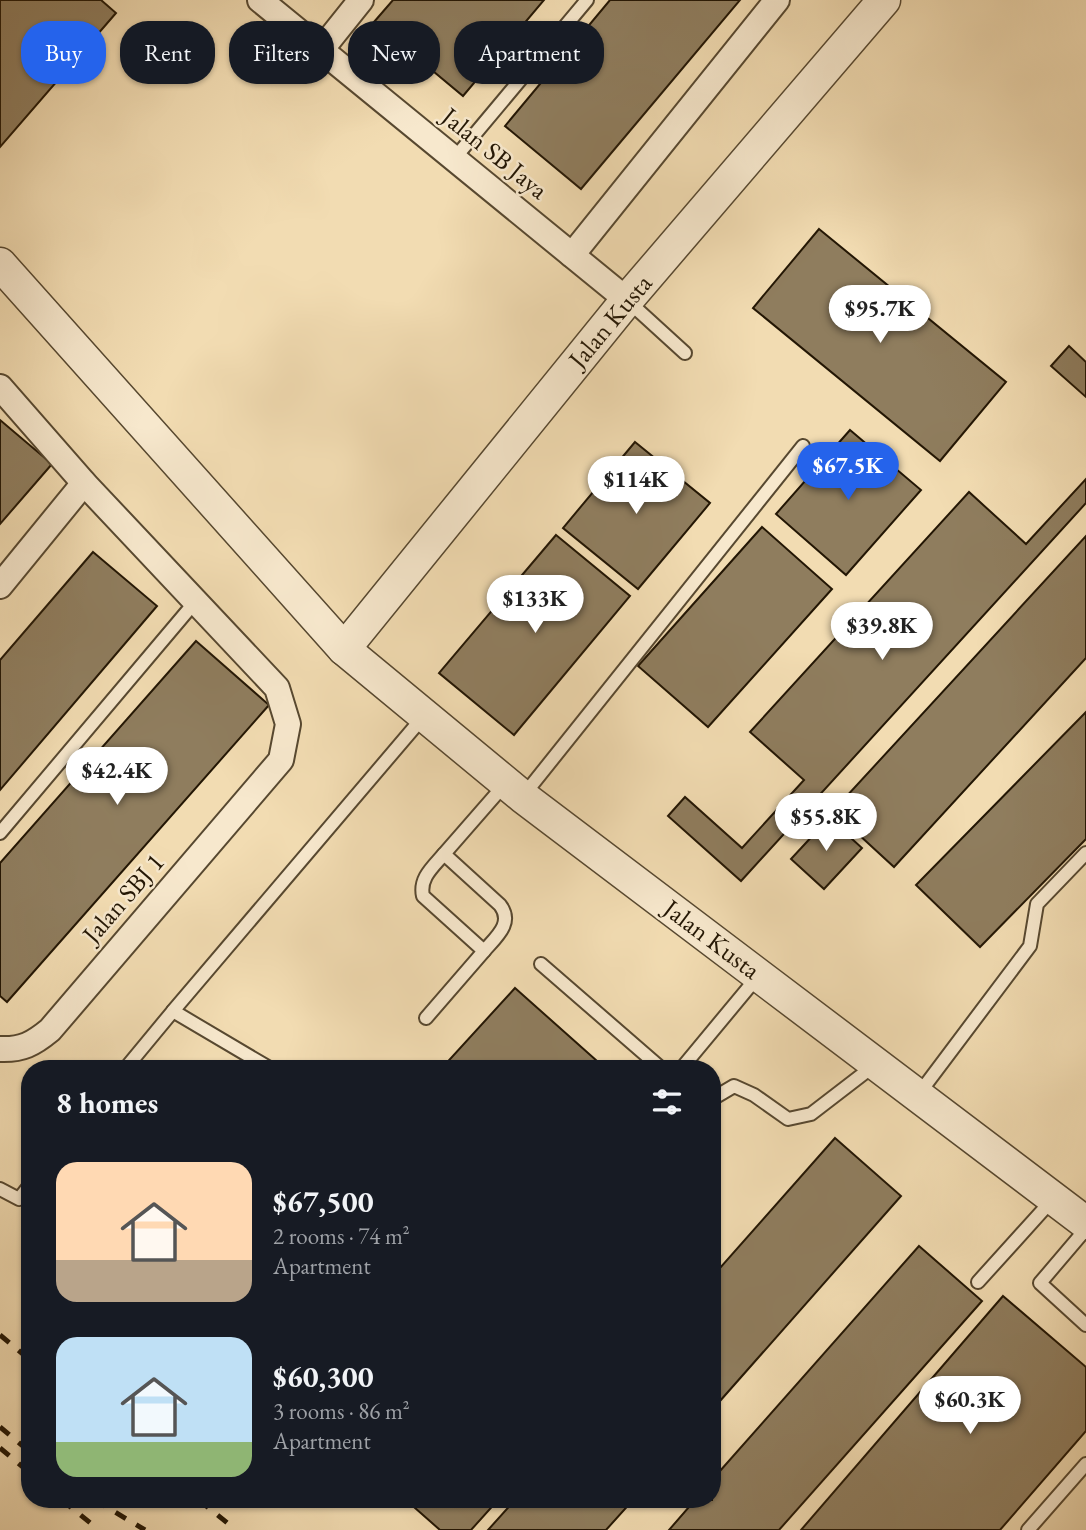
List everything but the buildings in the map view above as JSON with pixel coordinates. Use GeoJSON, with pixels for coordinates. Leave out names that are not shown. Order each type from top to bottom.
{"type":"FeatureCollection","features":[{"type":"Feature","properties":{"kind":"street","name":"Jalan SB Jaya"},"geometry":{"type":"LineString","coordinates":[[260,0],[286,21]]}},
{"type":"Feature","properties":{"kind":"street"},"geometry":{"type":"LineString","coordinates":[[334,34],[362,0]]}},
{"type":"Feature","properties":{"kind":"street"},"geometry":{"type":"LineString","coordinates":[[572,255],[777,0]]}},
{"type":"Feature","properties":{"kind":"street","name":"Jalan Kusta"},"geometry":{"type":"LineString","coordinates":[[344,649],[627,300],[884,0]]}},
{"type":"Feature","properties":{"kind":"street","name":"Jalan SB Jaya"},"geometry":{"type":"LineString","coordinates":[[334,61],[627,300]]}},
{"type":"Feature","properties":{"kind":"street","name":"Jalan Kusta"},"geometry":{"type":"LineString","coordinates":[[0,264],[344,649],[515,790],[1077,1213]]}},
{"type":"Feature","properties":{"kind":"street"},"geometry":{"type":"LineString","coordinates":[[0,387],[195,602]]}},
{"type":"Feature","properties":{"kind":"street"},"geometry":{"type":"LineString","coordinates":[[0,586],[85,482]]}},
{"type":"Feature","properties":{"kind":"street","name":"Jalan SBJ 1"},"geometry":{"type":"LineString","coordinates":[[0,1049],[20,1048],[36,1041],[50,1030],[281,760],[288,724],[277,688],[195,602]]}},
{"type":"Feature","properties":{"kind":"lane"},"geometry":{"type":"LineString","coordinates":[[454,159],[587,0]]}},
{"type":"Feature","properties":{"kind":"lane"},"geometry":{"type":"LineString","coordinates":[[627,300],[685,353]]}},
{"type":"Feature","properties":{"kind":"lane"},"geometry":{"type":"LineString","coordinates":[[484,951],[423,896],[421,889],[425,875],[444,854],[515,790],[803,446]]}},
{"type":"Feature","properties":{"kind":"lane"},"geometry":{"type":"LineString","coordinates":[[0,833],[195,602]]}},
{"type":"Feature","properties":{"kind":"lane"},"geometry":{"type":"LineString","coordinates":[[133,1060],[425,716]]}},
{"type":"Feature","properties":{"kind":"lane"},"geometry":{"type":"LineString","coordinates":[[918,1095],[1030,946],[1037,904],[1086,853]]}},
{"type":"Feature","properties":{"kind":"lane"},"geometry":{"type":"LineString","coordinates":[[426,1018],[505,925],[506,918],[500,905],[444,854]]}},
{"type":"Feature","properties":{"kind":"lane"},"geometry":{"type":"LineString","coordinates":[[541,964],[652,1060]]}},
{"type":"Feature","properties":{"kind":"lane"},"geometry":{"type":"LineString","coordinates":[[689,1060],[760,975]]}},
{"type":"Feature","properties":{"kind":"lane"},"geometry":{"type":"LineString","coordinates":[[173,1012],[256,1060]]}},
{"type":"Feature","properties":{"kind":"lane"},"geometry":{"type":"LineString","coordinates":[[721,1094],[734,1086],[754,1095],[788,1119],[811,1114],[876,1063]]}},
{"type":"Feature","properties":{"kind":"lane"},"geometry":{"type":"LineString","coordinates":[[0,1189],[19,1199],[21,1196]]}},
{"type":"Feature","properties":{"kind":"lane"},"geometry":{"type":"LineString","coordinates":[[978,1282],[1077,1213]]}},
{"type":"Feature","properties":{"kind":"lane"},"geometry":{"type":"LineString","coordinates":[[1077,1213],[1040,1283],[1086,1325]]}},
{"type":"Feature","properties":{"kind":"lane"},"geometry":{"type":"LineString","coordinates":[[1028,1530],[1086,1464]]}},
{"type":"Feature","properties":{"kind":"railway"},"geometry":{"type":"LineString","coordinates":[[0,1335],[21,1352]]}},
{"type":"Feature","properties":{"kind":"railway"},"geometry":{"type":"LineString","coordinates":[[0,1427],[21,1444]]}},
{"type":"Feature","properties":{"kind":"railway"},"geometry":{"type":"LineString","coordinates":[[0,1448],[21,1466]]}},
{"type":"Feature","properties":{"kind":"railway"},"geometry":{"type":"LineString","coordinates":[[72,1508],[99,1530]]}},
{"type":"Feature","properties":{"kind":"railway"},"geometry":{"type":"LineString","coordinates":[[108,1508],[145,1530]]}},
{"type":"Feature","properties":{"kind":"railway"},"geometry":{"type":"LineString","coordinates":[[209,1508],[236,1530]]}}]}
